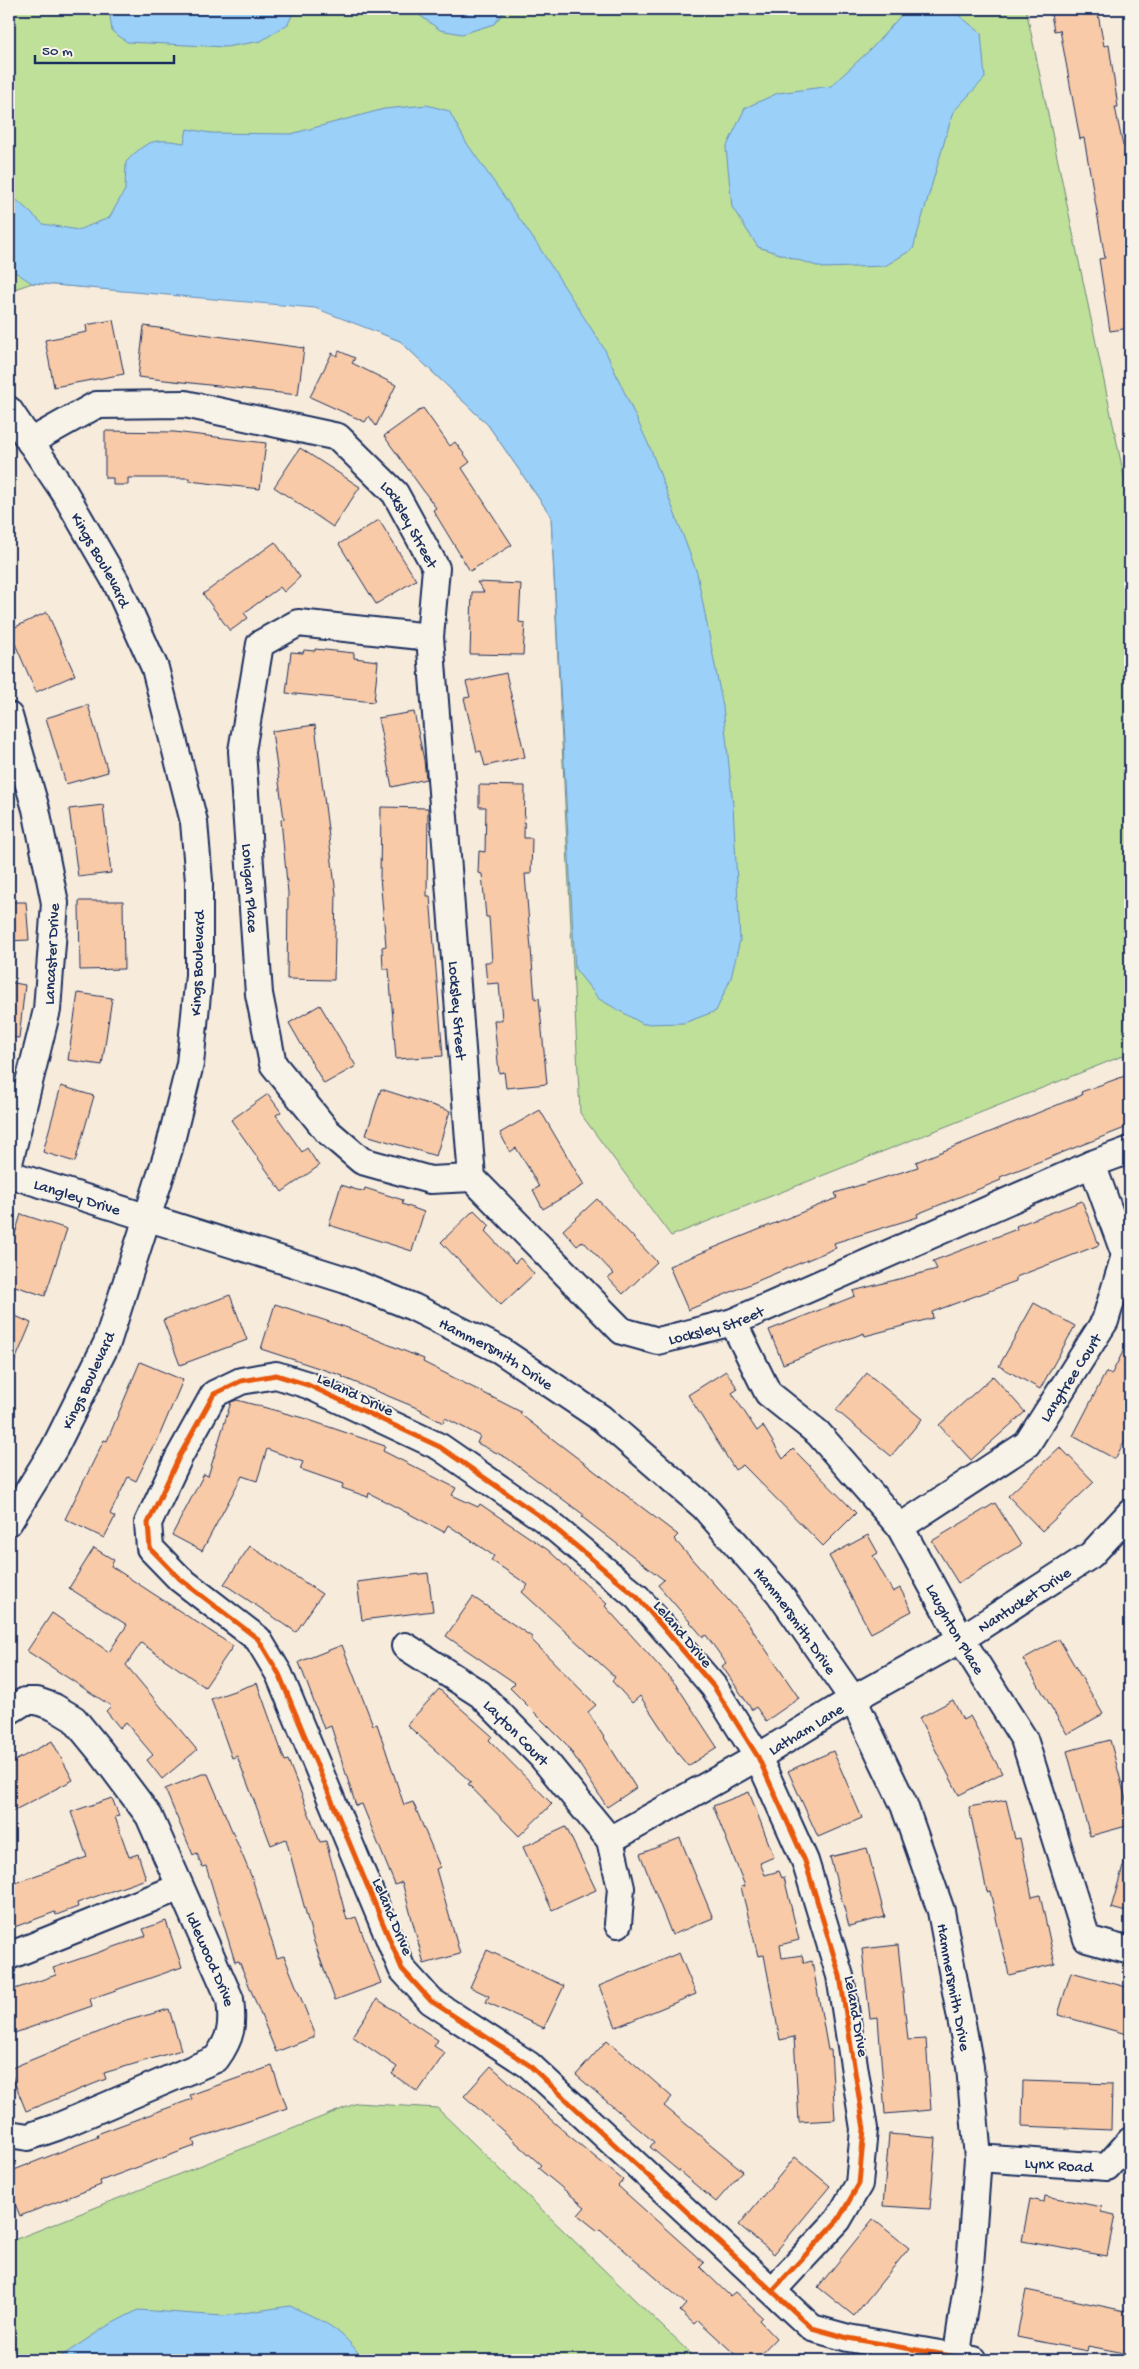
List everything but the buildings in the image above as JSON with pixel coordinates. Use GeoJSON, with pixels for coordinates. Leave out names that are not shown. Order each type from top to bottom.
{"type":"FeatureCollection","features":[{"type":"Feature","properties":{"kind":"street","name":"Locksley Street"},"geometry":{"type":"LineString","coordinates":[[30,442],[96,405],[185,404],[338,437],[395,493],[436,568],[430,637],[472,1178],[622,1332],[658,1341],[733,1322],[1092,1164],[1130,1150]]}},
{"type":"Feature","properties":{"kind":"street","name":"Kings Boulevard"},"geometry":{"type":"LineString","coordinates":[[9,410],[64,492],[116,582],[155,668],[194,822],[199,880],[199,975],[190,1064],[169,1149],[148,1220],[107,1343],[54,1449],[9,1522]]}},
{"type":"Feature","properties":{"kind":"street","name":"Lonigan Place"},"geometry":{"type":"LineString","coordinates":[[430,637],[298,623],[260,644],[242,751],[259,994],[272,1064],[327,1131],[362,1161],[430,1180],[472,1178]]}},
{"type":"Feature","properties":{"kind":"street","name":"Lancaster Drive"},"geometry":{"type":"LineString","coordinates":[[9,716],[36,809],[55,903],[48,1010],[9,1163]]}},
{"type":"Feature","properties":{"kind":"street","name":"Langtree Court"},"geometry":{"type":"LineString","coordinates":[[900,1527],[1027,1444],[1104,1321],[1125,1255],[1092,1164]]}},
{"type":"Feature","properties":{"kind":"street","name":"Langley Drive"},"geometry":{"type":"LineString","coordinates":[[9,1174],[148,1220]]}},
{"type":"Feature","properties":{"kind":"street","name":"Hammersmith Drive"},"geometry":{"type":"LineString","coordinates":[[148,1220],[346,1280],[413,1307],[500,1350],[601,1418],[704,1507],[779,1593],[853,1699],[904,1805],[941,1911],[970,2067],[978,2158],[962,2359]]}},
{"type":"Feature","properties":{"kind":"street","name":"Laughton Place"},"geometry":{"type":"LineString","coordinates":[[733,1322],[768,1393],[818,1433],[900,1527],[961,1639],[1024,1739],[1087,1938],[1130,1951]]}},
{"type":"Feature","properties":{"kind":"street","name":"Leland Drive"},"geometry":{"type":"LineString","coordinates":[[774,2290],[838,2220],[859,2184],[864,2129],[840,1976],[805,1860],[758,1757],[714,1687],[637,1597],[544,1519],[440,1447],[308,1384],[276,1375],[240,1381],[214,1394],[179,1458],[148,1523],[150,1548],[180,1580],[258,1639],[278,1674],[402,1969],[431,2001],[529,2065],[774,2290],[812,2328],[848,2338],[962,2359]]}},
{"type":"Feature","properties":{"kind":"street","name":"Nantucket Drive"},"geometry":{"type":"LineString","coordinates":[[853,1699],[961,1639],[1091,1555],[1130,1513]]}},
{"type":"Feature","properties":{"kind":"street","name":"Layton Court"},"geometry":{"type":"LineString","coordinates":[[405,1646],[480,1694],[542,1757],[610,1840],[621,1888],[618,1924]]}},
{"type":"Feature","properties":{"kind":"street","name":"Latham Lane"},"geometry":{"type":"LineString","coordinates":[[758,1757],[853,1699]]}},
{"type":"Feature","properties":{"kind":"street","name":"Idlewood Drive"},"geometry":{"type":"LineString","coordinates":[[9,2134],[28,2137],[57,2127],[209,2063],[216,2059],[224,2048],[233,2022],[230,1999],[149,1816],[74,1719],[54,1707],[36,1701],[17,1706]]}},
{"type":"Feature","properties":{"kind":"street"},"geometry":{"type":"LineString","coordinates":[[610,1840],[758,1757]]}},
{"type":"Feature","properties":{"kind":"street"},"geometry":{"type":"LineString","coordinates":[[9,1956],[180,1887]]}},
{"type":"Feature","properties":{"kind":"street","name":"Lynx Road"},"geometry":{"type":"LineString","coordinates":[[978,2158],[1107,2167],[1130,2142]]}},
{"type":"Feature","properties":{"kind":"green space"},"geometry":{"type":"Polygon","coordinates":[[[9,9],[1026,9],[1130,505],[1130,1053],[671,1236],[580,1113],[551,516],[488,425],[400,341],[315,307],[32,283],[9,291],[9,9]]]}},
{"type":"Feature","properties":{"kind":"green space"},"geometry":{"type":"Polygon","coordinates":[[[357,2103],[437,2108],[697,2360],[9,2360],[9,2242],[357,2103]]]}},
{"type":"Feature","properties":{"kind":"water"},"geometry":{"type":"Polygon","coordinates":[[[109,9],[295,9],[288,24],[261,41],[226,47],[127,42],[112,31],[109,9]]]}},
{"type":"Feature","properties":{"kind":"water"},"geometry":{"type":"Polygon","coordinates":[[[411,9],[507,9],[494,24],[462,34],[440,30],[411,9]]]}},
{"type":"Feature","properties":{"kind":"water"},"geometry":{"type":"Polygon","coordinates":[[[922,9],[956,13],[981,33],[985,78],[953,112],[913,249],[885,266],[823,268],[758,247],[732,207],[726,148],[745,108],[778,93],[831,86],[872,48],[903,13],[922,9]]]}},
{"type":"Feature","properties":{"kind":"water"},"geometry":{"type":"Polygon","coordinates":[[[427,105],[449,111],[466,142],[537,244],[605,350],[651,450],[697,573],[723,707],[733,805],[740,940],[731,978],[716,1011],[684,1023],[643,1024],[599,999],[575,969],[551,516],[488,425],[400,341],[315,308],[32,283],[9,268],[9,193],[43,224],[78,230],[109,218],[125,190],[126,162],[133,155],[152,142],[184,143],[187,129],[211,133],[291,134],[384,109],[427,105]]]}},
{"type":"Feature","properties":{"kind":"water"},"geometry":{"type":"Polygon","coordinates":[[[290,2306],[322,2321],[340,2333],[348,2340],[363,2360],[44,2360],[60,2357],[107,2326],[138,2310],[223,2316],[290,2306]]]}},
{"type":"Feature","properties":{"kind":"cycle path"},"geometry":{"type":"LineString","coordinates":[[773,2290],[838,2220],[859,2184],[864,2129],[840,1976],[805,1861],[758,1757],[714,1687],[637,1597],[544,1519],[440,1447],[308,1385],[276,1375],[241,1381],[214,1394],[179,1457],[148,1523],[150,1548],[180,1579],[258,1639],[279,1674],[402,1969],[431,2001],[529,2065],[812,2328],[848,2338],[974,2360]]}}]}
